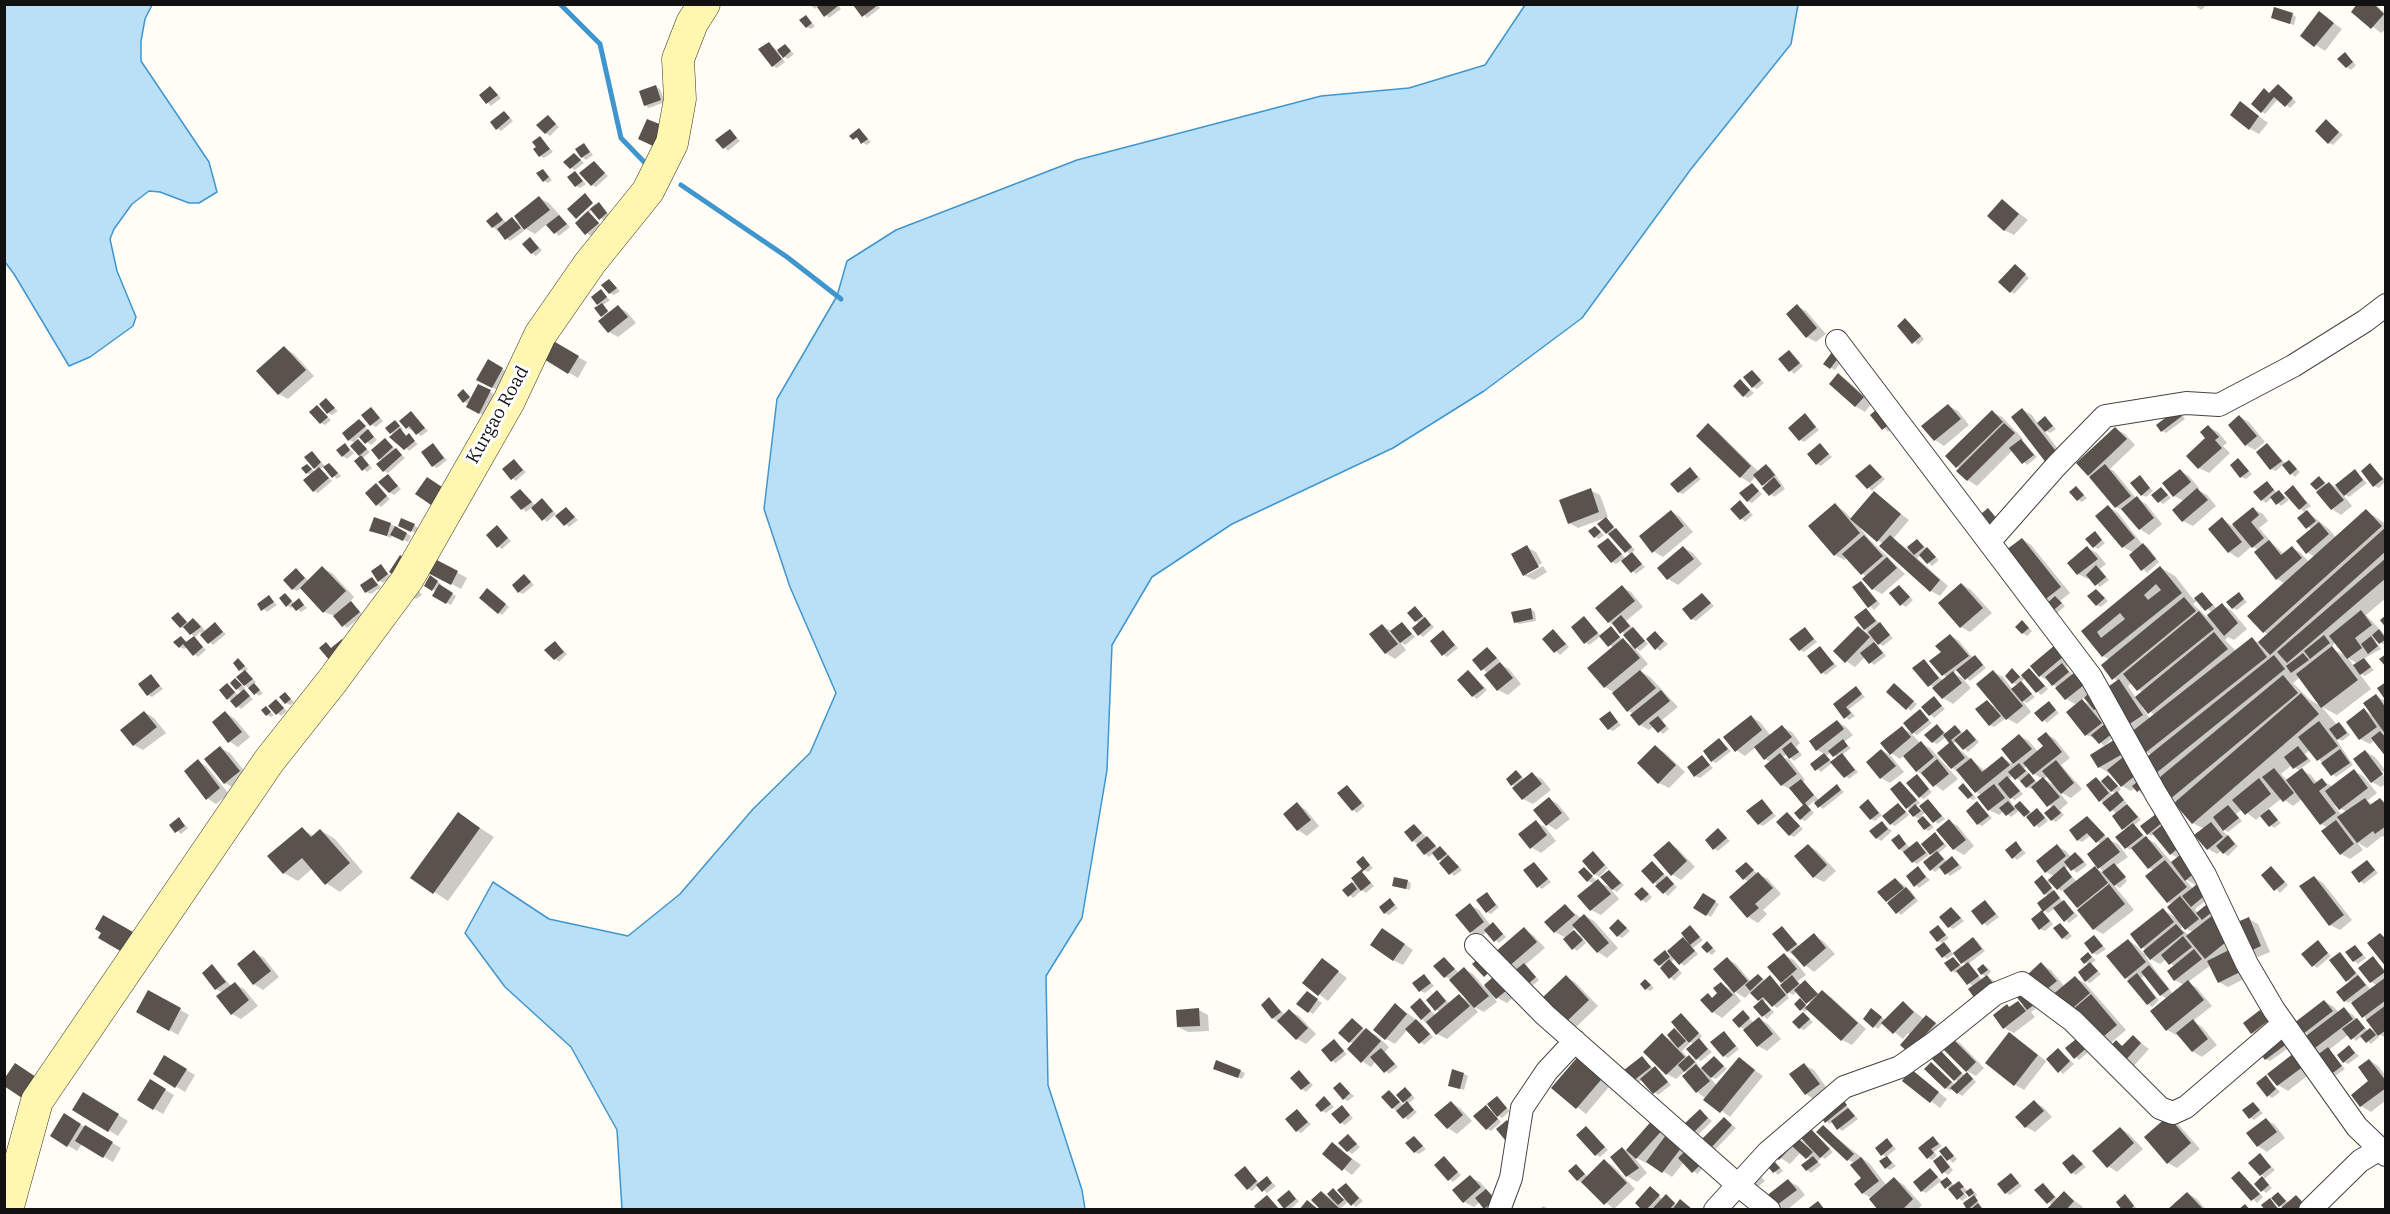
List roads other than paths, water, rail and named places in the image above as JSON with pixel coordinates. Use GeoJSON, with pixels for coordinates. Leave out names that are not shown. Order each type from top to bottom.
{"type":"FeatureCollection","features":[{"type":"Feature","properties":{"kind":"street","name":"Kurgao Road"},"geometry":{"type":"LineString","coordinates":[[7,1209],[37,1101],[269,761],[407,580],[509,401],[540,335],[590,263],[648,191],[672,143],[681,99],[678,58],[692,23],[704,4]]}},
{"type":"Feature","properties":{"kind":"street"},"geometry":{"type":"LineString","coordinates":[[1989,542],[2057,465],[2105,416],[2186,403],[2219,405],[2293,366],[2365,321],[2385,305]]}},
{"type":"Feature","properties":{"kind":"street"},"geometry":{"type":"LineString","coordinates":[[1837,341],[2091,677],[2156,794],[2205,875],[2247,964],[2283,1024],[2357,1127],[2384,1152],[2360,1161],[2310,1209]]}},
{"type":"Feature","properties":{"kind":"street"},"geometry":{"type":"LineString","coordinates":[[1476,945],[1545,1015],[1738,1185],[1769,1209]]}},
{"type":"Feature","properties":{"kind":"street"},"geometry":{"type":"LineString","coordinates":[[1715,1209],[1768,1152],[1844,1087],[1900,1067],[1995,994],[2022,983],[2073,1022],[2160,1108],[2173,1113],[2187,1107],[2283,1024]]}},
{"type":"Feature","properties":{"kind":"street"},"geometry":{"type":"LineString","coordinates":[[1499,1209],[1511,1178],[1522,1108],[1547,1071],[1575,1041]]}},
{"type":"Feature","properties":{"kind":"water"},"geometry":{"type":"Polygon","coordinates":[[[4,5],[152,5],[145,19],[141,41],[141,61],[209,162],[217,192],[199,203],[189,203],[160,192],[149,191],[132,204],[114,229],[110,239],[117,271],[136,317],[133,326],[90,357],[69,366],[5,262],[4,5]]]}},
{"type":"Feature","properties":{"kind":"water"},"geometry":{"type":"Polygon","coordinates":[[[1525,5],[1798,5],[1791,44],[1691,169],[1582,318],[1484,391],[1393,448],[1232,524],[1152,577],[1112,645],[1107,770],[1082,918],[1046,976],[1048,1085],[1082,1190],[1085,1209],[622,1209],[617,1130],[571,1047],[505,987],[465,933],[493,882],[549,919],[628,936],[680,894],[753,809],[810,753],[836,693],[790,587],[764,509],[777,399],[837,296],[847,261],[896,230],[1077,160],[1321,96],[1409,88],[1485,65],[1525,5]]]}},
{"type":"Feature","properties":{"kind":"waterway"},"geometry":{"type":"LineString","coordinates":[[560,4],[600,44],[621,138],[648,166]]}},
{"type":"Feature","properties":{"kind":"waterway"},"geometry":{"type":"LineString","coordinates":[[681,185],[787,257],[841,299]]}}]}
